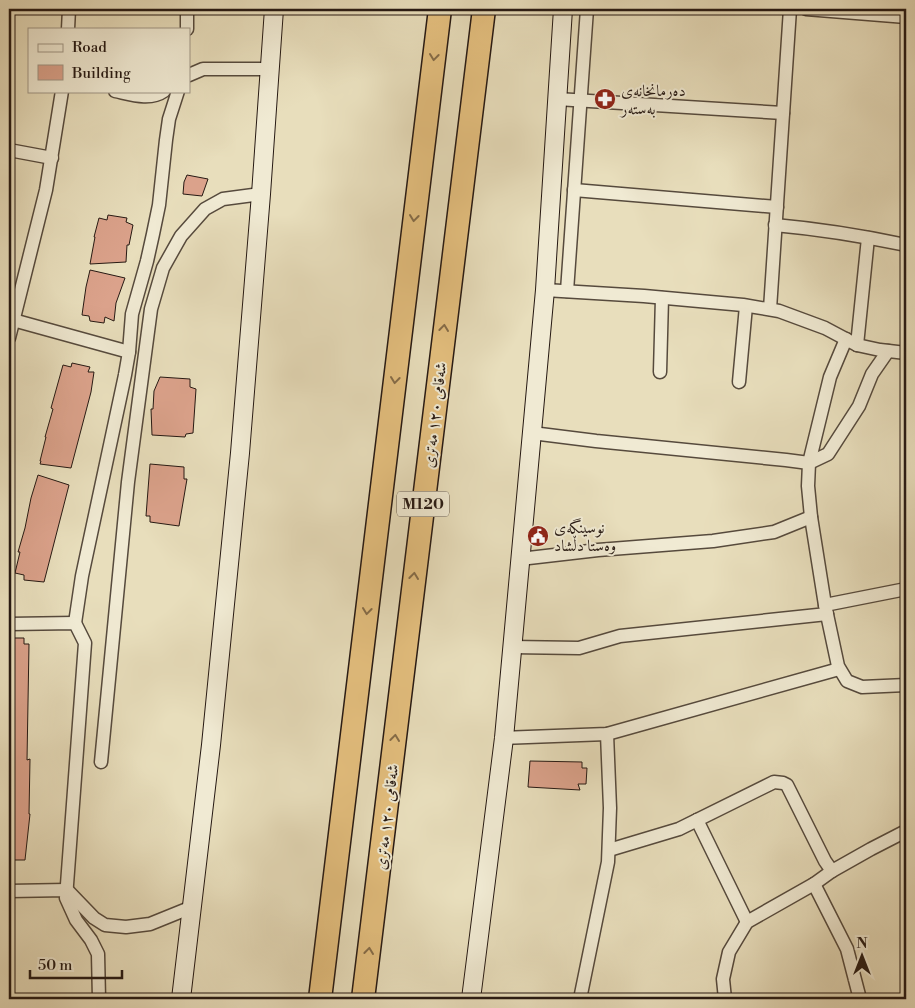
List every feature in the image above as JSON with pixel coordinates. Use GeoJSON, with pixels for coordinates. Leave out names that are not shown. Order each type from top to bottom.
{"type":"FeatureCollection","features":[{"type":"Feature","properties":{"kind":"highway","name":"M120"},"geometry":{"type":"LineString","coordinates":[[320,999],[440,9]]}},
{"type":"Feature","properties":{"kind":"highway","name":"شەقامی ١٢٠ مەتری"},"geometry":{"type":"LineString","coordinates":[[363,999],[484,9]]}},
{"type":"Feature","properties":{"kind":"street"},"geometry":{"type":"LineString","coordinates":[[68,28],[69,9]]}},
{"type":"Feature","properties":{"kind":"street"},"geometry":{"type":"LineString","coordinates":[[187,9],[187,28]]}},
{"type":"Feature","properties":{"kind":"street"},"geometry":{"type":"LineString","coordinates":[[180,999],[211,746],[228,583],[261,194],[274,9]]}},
{"type":"Feature","properties":{"kind":"street"},"geometry":{"type":"LineString","coordinates":[[470,999],[504,738],[544,290],[563,9]]}},
{"type":"Feature","properties":{"kind":"street"},"geometry":{"type":"LineString","coordinates":[[566,291],[587,9]]}},
{"type":"Feature","properties":{"kind":"street"},"geometry":{"type":"LineString","coordinates":[[770,309],[790,9]]}},
{"type":"Feature","properties":{"kind":"street"},"geometry":{"type":"LineString","coordinates":[[806,9],[906,16]]}},
{"type":"Feature","properties":{"kind":"street"},"geometry":{"type":"LineString","coordinates":[[190,75],[203,69],[270,69]]}},
{"type":"Feature","properties":{"kind":"street"},"geometry":{"type":"LineString","coordinates":[[9,338],[46,190],[62,92]]}},
{"type":"Feature","properties":{"kind":"street"},"geometry":{"type":"LineString","coordinates":[[120,92],[141,96],[158,95],[162,92]]}},
{"type":"Feature","properties":{"kind":"street"},"geometry":{"type":"LineString","coordinates":[[99,999],[98,954],[73,914],[66,898],[85,643],[75,623],[82,576],[100,498],[129,352],[132,314],[147,261],[159,205],[169,119],[178,92]]}},
{"type":"Feature","properties":{"kind":"street"},"geometry":{"type":"LineString","coordinates":[[557,99],[783,113]]}},
{"type":"Feature","properties":{"kind":"street"},"geometry":{"type":"LineString","coordinates":[[9,150],[52,158]]}},
{"type":"Feature","properties":{"kind":"street"},"geometry":{"type":"LineString","coordinates":[[574,190],[776,207]]}},
{"type":"Feature","properties":{"kind":"street"},"geometry":{"type":"LineString","coordinates":[[101,762],[128,482],[151,309],[163,268],[181,236],[205,209],[223,199],[261,194]]}},
{"type":"Feature","properties":{"kind":"street"},"geometry":{"type":"LineString","coordinates":[[775,224],[816,229],[906,246]]}},
{"type":"Feature","properties":{"kind":"street"},"geometry":{"type":"LineString","coordinates":[[868,238],[851,342],[830,377],[809,463],[810,517],[826,609],[839,669],[847,681],[862,688],[906,685]]}},
{"type":"Feature","properties":{"kind":"street"},"geometry":{"type":"LineString","coordinates":[[544,290],[662,298],[779,310],[825,328],[851,342],[888,351],[906,353]]}},
{"type":"Feature","properties":{"kind":"street"},"geometry":{"type":"LineString","coordinates":[[660,372],[662,298]]}},
{"type":"Feature","properties":{"kind":"street"},"geometry":{"type":"LineString","coordinates":[[739,382],[746,306]]}},
{"type":"Feature","properties":{"kind":"street"},"geometry":{"type":"LineString","coordinates":[[14,320],[129,352]]}},
{"type":"Feature","properties":{"kind":"street"},"geometry":{"type":"LineString","coordinates":[[532,433],[809,463],[828,454],[859,406],[872,374],[888,351]]}},
{"type":"Feature","properties":{"kind":"street"},"geometry":{"type":"LineString","coordinates":[[520,559],[598,550],[713,541],[774,532],[810,517]]}},
{"type":"Feature","properties":{"kind":"street"},"geometry":{"type":"LineString","coordinates":[[512,647],[579,648],[620,636],[826,609],[906,588]]}},
{"type":"Feature","properties":{"kind":"street"},"geometry":{"type":"LineString","coordinates":[[9,624],[75,623]]}},
{"type":"Feature","properties":{"kind":"street"},"geometry":{"type":"LineString","coordinates":[[504,738],[607,734],[839,669]]}},
{"type":"Feature","properties":{"kind":"street"},"geometry":{"type":"LineString","coordinates":[[580,999],[608,862],[610,808],[607,734]]}},
{"type":"Feature","properties":{"kind":"street"},"geometry":{"type":"LineString","coordinates":[[609,850],[680,829],[774,782],[783,782],[787,785],[825,861],[832,871]]}},
{"type":"Feature","properties":{"kind":"street"},"geometry":{"type":"LineString","coordinates":[[697,820],[747,922]]}},
{"type":"Feature","properties":{"kind":"street"},"geometry":{"type":"LineString","coordinates":[[726,999],[724,979],[729,952],[747,922],[814,884],[832,871],[906,831]]}},
{"type":"Feature","properties":{"kind":"street"},"geometry":{"type":"LineString","coordinates":[[814,884],[847,949],[860,999]]}},
{"type":"Feature","properties":{"kind":"street"},"geometry":{"type":"LineString","coordinates":[[9,891],[67,890],[94,918],[105,925],[126,927],[150,924],[192,907]]}},
{"type":"Feature","properties":{"kind":"building"},"geometry":{"type":"Polygon","coordinates":[[[187,175],[208,179],[202,196],[183,194],[187,175]]]}},
{"type":"Feature","properties":{"kind":"building"},"geometry":{"type":"Polygon","coordinates":[[[108,215],[127,218],[126,222],[133,225],[129,245],[127,245],[126,262],[90,264],[99,218],[107,220],[108,215]]]}},
{"type":"Feature","properties":{"kind":"building"},"geometry":{"type":"Polygon","coordinates":[[[90,270],[125,278],[116,303],[114,321],[105,317],[104,323],[90,321],[89,316],[82,315],[90,270]]]}},
{"type":"Feature","properties":{"kind":"building"},"geometry":{"type":"Polygon","coordinates":[[[72,363],[90,367],[88,372],[94,372],[91,392],[71,468],[40,464],[53,409],[51,408],[63,365],[71,367],[72,363]]]}},
{"type":"Feature","properties":{"kind":"building"},"geometry":{"type":"Polygon","coordinates":[[[160,377],[190,379],[190,387],[196,389],[193,433],[186,434],[185,437],[152,435],[151,409],[153,409],[154,391],[160,377]]]}},
{"type":"Feature","properties":{"kind":"building"},"geometry":{"type":"Polygon","coordinates":[[[150,464],[184,467],[184,479],[187,479],[179,526],[150,522],[150,516],[146,516],[150,464]]]}},
{"type":"Feature","properties":{"kind":"building"},"geometry":{"type":"Polygon","coordinates":[[[38,475],[69,485],[44,582],[24,580],[24,575],[15,573],[20,552],[18,552],[38,475]]]}},
{"type":"Feature","properties":{"kind":"building"},"geometry":{"type":"Polygon","coordinates":[[[9,638],[24,638],[24,644],[29,644],[27,760],[30,759],[30,814],[25,860],[9,860],[9,638]]]}},
{"type":"Feature","properties":{"kind":"building"},"geometry":{"type":"Polygon","coordinates":[[[530,761],[582,762],[582,768],[587,768],[586,784],[578,784],[580,790],[528,787],[530,761]]]}},
{"type":"Feature","properties":{"kind":"place","name":"دەرمانخانەی بەستەر"},"geometry":{"type":"Point","coordinates":[605,99]}},
{"type":"Feature","properties":{"kind":"place","name":"نوسینگەی وەستا دڵشاد"},"geometry":{"type":"Point","coordinates":[538,536]}}]}
